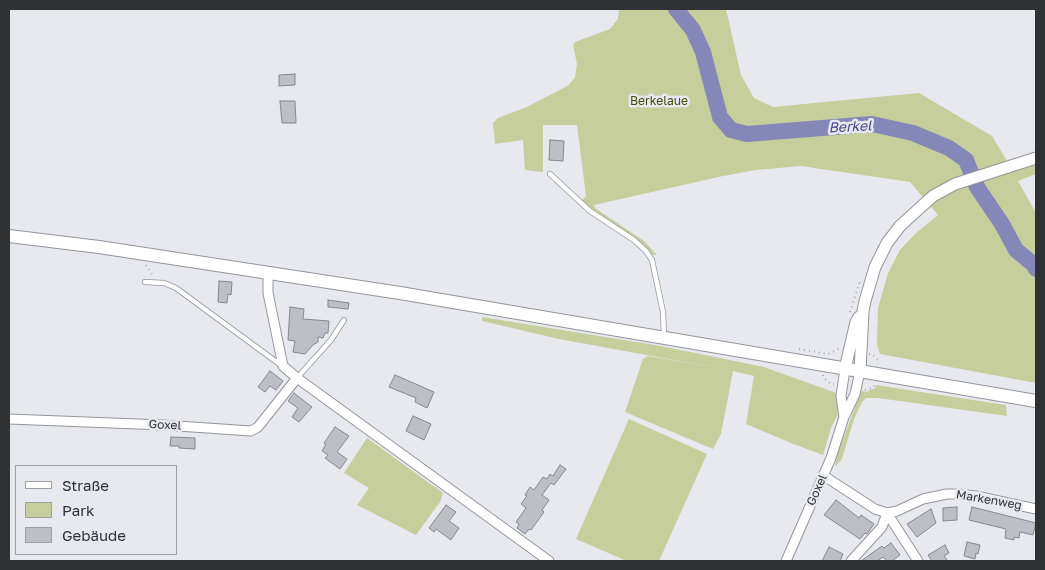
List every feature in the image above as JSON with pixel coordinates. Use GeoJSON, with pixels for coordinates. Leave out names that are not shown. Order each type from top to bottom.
{"type":"FeatureCollection","features":[{"type":"Feature","properties":{"kind":"main road"},"geometry":{"type":"LineString","coordinates":[[9,236],[268,272],[1036,401]]}},
{"type":"Feature","properties":{"kind":"street"},"geometry":{"type":"LineString","coordinates":[[860,371],[863,311],[875,267],[887,243],[900,226],[914,211],[933,196],[955,184],[1036,158]]}},
{"type":"Feature","properties":{"kind":"street"},"geometry":{"type":"LineString","coordinates":[[268,272],[268,293],[283,366],[549,561]]}},
{"type":"Feature","properties":{"kind":"street"},"geometry":{"type":"LineString","coordinates":[[845,368],[856,322],[863,311]]}},
{"type":"Feature","properties":{"kind":"street","name":"Goxel"},"geometry":{"type":"LineString","coordinates":[[844,417],[841,386],[845,368]]}},
{"type":"Feature","properties":{"kind":"street","name":"Goxel"},"geometry":{"type":"LineString","coordinates":[[786,561],[824,476],[844,417],[855,394],[860,371]]}},
{"type":"Feature","properties":{"kind":"street","name":"Goxel"},"geometry":{"type":"LineString","coordinates":[[9,419],[163,425],[251,431],[258,427],[297,378]]}},
{"type":"Feature","properties":{"kind":"street"},"geometry":{"type":"LineString","coordinates":[[824,476],[875,509],[887,513],[918,561]]}},
{"type":"Feature","properties":{"kind":"street","name":"Markenweg"},"geometry":{"type":"LineString","coordinates":[[887,513],[897,511],[923,499],[947,494],[976,496],[1036,509]]}},
{"type":"Feature","properties":{"kind":"street"},"geometry":{"type":"LineString","coordinates":[[851,561],[882,527],[887,513]]}},
{"type":"Feature","properties":{"kind":"lane"},"geometry":{"type":"LineString","coordinates":[[550,174],[590,211],[634,240],[646,251],[652,260],[663,312],[664,339]]}},
{"type":"Feature","properties":{"kind":"lane"},"geometry":{"type":"LineString","coordinates":[[145,282],[164,283],[176,288],[283,366]]}},
{"type":"Feature","properties":{"kind":"lane"},"geometry":{"type":"LineString","coordinates":[[297,378],[331,340],[344,320]]}},
{"type":"Feature","properties":{"kind":"path"},"geometry":{"type":"LineString","coordinates":[[869,354],[872,354],[878,360]]}},
{"type":"Feature","properties":{"kind":"path"},"geometry":{"type":"LineString","coordinates":[[824,374],[823,377],[830,384],[841,386]]}},
{"type":"Feature","properties":{"kind":"green space","name":"Berkelaue"},"geometry":{"type":"Polygon","coordinates":[[[619,9],[726,9],[741,75],[754,98],[773,107],[919,93],[992,136],[1013,171],[1036,164],[1036,174],[1018,181],[1036,213],[1036,383],[880,354],[877,345],[878,308],[888,273],[900,250],[915,234],[938,215],[910,182],[801,166],[756,170],[723,176],[594,205],[595,208],[644,241],[657,255],[653,255],[634,238],[581,201],[586,196],[577,125],[543,125],[543,172],[525,170],[523,140],[495,144],[493,123],[498,118],[527,107],[569,85],[575,77],[577,64],[573,45],[575,42],[610,29],[618,19],[619,9]]]}},
{"type":"Feature","properties":{"kind":"green space"},"geometry":{"type":"Polygon","coordinates":[[[482,317],[661,346],[764,367],[836,393],[838,414],[831,428],[823,455],[791,443],[746,424],[754,376],[733,371],[721,434],[713,449],[625,412],[643,359],[648,356],[723,369],[559,339],[482,321],[482,317]]]}},
{"type":"Feature","properties":{"kind":"green space"},"geometry":{"type":"Polygon","coordinates":[[[876,385],[1006,405],[1007,416],[878,398],[866,398],[854,419],[842,459],[835,467],[838,452],[861,391],[867,392],[875,389],[876,385]]]}},
{"type":"Feature","properties":{"kind":"green space"},"geometry":{"type":"Polygon","coordinates":[[[629,419],[707,454],[659,561],[627,561],[576,539],[629,419]]]}},
{"type":"Feature","properties":{"kind":"green space"},"geometry":{"type":"Polygon","coordinates":[[[367,438],[443,493],[440,502],[416,535],[357,505],[369,488],[344,473],[367,438]]]}},
{"type":"Feature","properties":{"kind":"building"},"geometry":{"type":"Polygon","coordinates":[[[295,74],[295,85],[279,86],[279,75],[295,74]]]}},
{"type":"Feature","properties":{"kind":"building"},"geometry":{"type":"Polygon","coordinates":[[[280,101],[295,101],[296,123],[282,123],[280,101]]]}},
{"type":"Feature","properties":{"kind":"building"},"geometry":{"type":"Polygon","coordinates":[[[550,140],[564,141],[563,161],[549,160],[550,140]]]}},
{"type":"Feature","properties":{"kind":"building"},"geometry":{"type":"Polygon","coordinates":[[[219,281],[232,282],[231,295],[228,294],[227,303],[218,302],[219,281]]]}},
{"type":"Feature","properties":{"kind":"building"},"geometry":{"type":"Polygon","coordinates":[[[328,300],[349,303],[348,309],[328,307],[328,300]]]}},
{"type":"Feature","properties":{"kind":"building"},"geometry":{"type":"Polygon","coordinates":[[[290,307],[304,309],[303,319],[329,321],[328,333],[325,333],[323,338],[318,337],[318,342],[305,354],[293,352],[295,341],[288,340],[290,307]]]}},
{"type":"Feature","properties":{"kind":"building"},"geometry":{"type":"Polygon","coordinates":[[[270,371],[283,381],[276,390],[270,386],[265,392],[258,387],[270,371]]]}},
{"type":"Feature","properties":{"kind":"building"},"geometry":{"type":"Polygon","coordinates":[[[395,375],[434,392],[427,408],[415,402],[416,398],[389,387],[395,375]]]}},
{"type":"Feature","properties":{"kind":"building"},"geometry":{"type":"Polygon","coordinates":[[[294,393],[312,407],[299,422],[292,417],[298,408],[288,401],[294,393]]]}},
{"type":"Feature","properties":{"kind":"building"},"geometry":{"type":"Polygon","coordinates":[[[413,416],[431,424],[424,440],[406,431],[413,416]]]}},
{"type":"Feature","properties":{"kind":"building"},"geometry":{"type":"Polygon","coordinates":[[[335,427],[349,436],[337,452],[347,459],[340,469],[325,458],[328,455],[322,451],[326,444],[324,443],[335,427]]]}},
{"type":"Feature","properties":{"kind":"building"},"geometry":{"type":"Polygon","coordinates":[[[171,437],[195,438],[195,449],[170,446],[171,437]]]}},
{"type":"Feature","properties":{"kind":"building"},"geometry":{"type":"Polygon","coordinates":[[[560,465],[566,469],[554,485],[551,483],[542,495],[549,500],[542,510],[544,512],[531,530],[529,529],[525,534],[517,528],[519,524],[516,522],[526,508],[521,504],[527,496],[525,495],[530,487],[534,490],[543,477],[547,479],[550,474],[553,476],[560,465]]]}},
{"type":"Feature","properties":{"kind":"building"},"geometry":{"type":"Polygon","coordinates":[[[836,500],[859,518],[861,515],[874,524],[867,534],[865,533],[860,539],[824,515],[836,500]]]}},
{"type":"Feature","properties":{"kind":"building"},"geometry":{"type":"Polygon","coordinates":[[[446,505],[456,512],[449,521],[459,528],[451,540],[436,529],[434,532],[429,528],[446,505]]]}},
{"type":"Feature","properties":{"kind":"building"},"geometry":{"type":"Polygon","coordinates":[[[957,507],[957,520],[943,521],[943,508],[957,507]]]}},
{"type":"Feature","properties":{"kind":"building"},"geometry":{"type":"Polygon","coordinates":[[[972,507],[1036,523],[1033,535],[1020,532],[1019,538],[1014,537],[1014,540],[1005,538],[1006,529],[969,520],[972,507]]]}},
{"type":"Feature","properties":{"kind":"building"},"geometry":{"type":"Polygon","coordinates":[[[931,509],[936,523],[917,537],[907,524],[931,509]]]}},
{"type":"Feature","properties":{"kind":"building"},"geometry":{"type":"Polygon","coordinates":[[[967,542],[980,545],[975,559],[964,556],[967,542]]]}},
{"type":"Feature","properties":{"kind":"building"},"geometry":{"type":"Polygon","coordinates":[[[891,543],[900,555],[892,561],[887,561],[883,557],[877,561],[861,561],[882,546],[884,548],[891,543]]]}},
{"type":"Feature","properties":{"kind":"building"},"geometry":{"type":"Polygon","coordinates":[[[945,545],[949,553],[944,556],[948,561],[932,561],[928,555],[945,545]]]}},
{"type":"Feature","properties":{"kind":"building"},"geometry":{"type":"Polygon","coordinates":[[[829,547],[843,554],[840,561],[822,561],[829,547]]]}},
{"type":"Feature","properties":{"kind":"waterway","name":"Berkel"},"geometry":{"type":"LineString","coordinates":[[676,9],[693,30],[703,52],[720,117],[731,130],[747,134],[872,124],[913,133],[949,148],[966,160],[977,187],[1002,224],[1016,250],[1033,264],[1036,269]]}}]}
